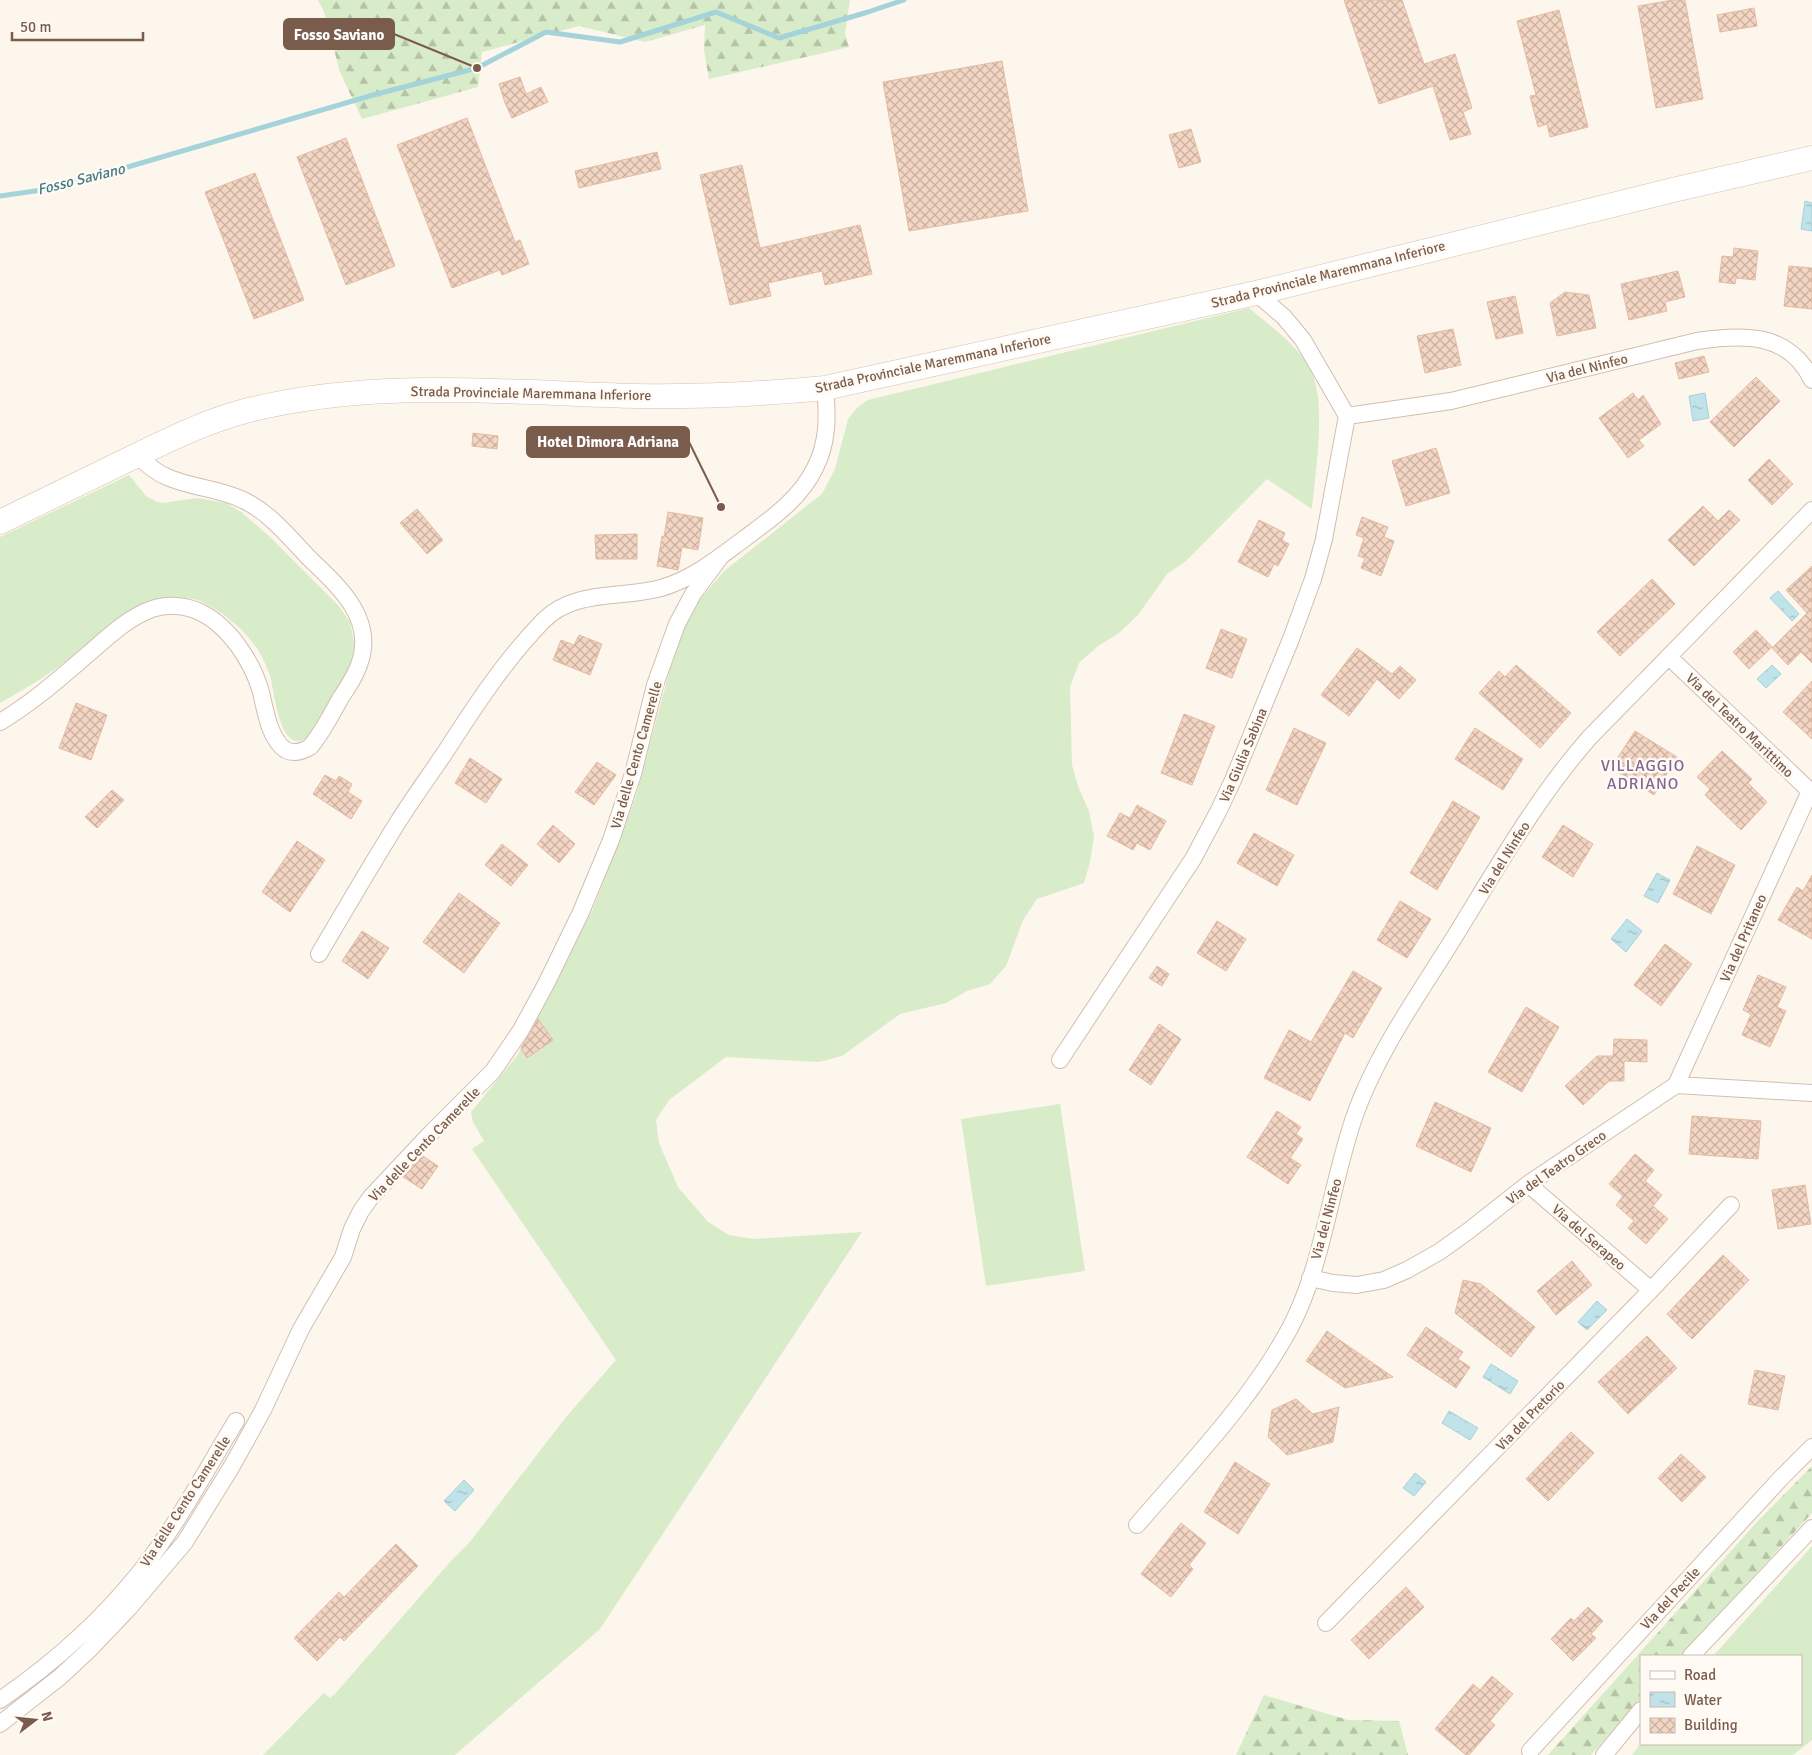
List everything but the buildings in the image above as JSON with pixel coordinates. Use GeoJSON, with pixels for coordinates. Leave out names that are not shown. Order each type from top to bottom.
{"type":"FeatureCollection","features":[{"type":"Feature","properties":{"kind":"main road","name":"Strada Provinciale Maremmana Inferiore"},"geometry":{"type":"LineString","coordinates":[[0,522],[187,432],[230,416],[267,406],[339,395],[404,391],[469,390],[639,396],[757,394],[825,388],[1256,293],[1673,190],[1812,158]]}},
{"type":"Feature","properties":{"kind":"street"},"geometry":{"type":"LineString","coordinates":[[1256,293],[1284,317],[1303,340],[1347,416]]}},
{"type":"Feature","properties":{"kind":"street","name":"Via del Ninfeo"},"geometry":{"type":"LineString","coordinates":[[1347,416],[1451,401],[1697,341],[1718,338],[1754,338],[1778,344],[1797,357],[1812,380]]}},
{"type":"Feature","properties":{"kind":"street","name":"Via delle Cento Camerelle"},"geometry":{"type":"LineString","coordinates":[[319,954],[399,821],[492,682],[545,619],[566,605],[582,599],[638,593],[662,588],[705,568],[783,508],[797,495],[814,470],[822,449],[826,428],[825,388]]}},
{"type":"Feature","properties":{"kind":"street","name":"Via Giulia Sabina"},"geometry":{"type":"LineString","coordinates":[[1060,1060],[1193,859],[1233,780],[1291,639],[1313,579],[1324,539],[1347,416]]}},
{"type":"Feature","properties":{"kind":"street"},"geometry":{"type":"LineString","coordinates":[[0,722],[36,698],[122,626],[146,612],[167,606],[181,606],[201,612],[216,622],[230,636],[249,664],[258,683],[271,729],[280,746],[287,750],[298,753],[304,751],[315,742],[355,675],[361,661],[363,646],[362,630],[354,607],[343,592],[273,521],[258,508],[224,492],[166,477],[151,468],[137,455]]}},
{"type":"Feature","properties":{"kind":"street","name":"Via del Ninfeo"},"geometry":{"type":"LineString","coordinates":[[1137,1524],[1224,1425],[1257,1381],[1291,1326],[1310,1278],[1353,1120],[1369,1080],[1390,1041],[1504,857],[1555,780],[1590,737],[1812,510]]}},
{"type":"Feature","properties":{"kind":"street","name":"Via delle Cento Camerelle"},"geometry":{"type":"LineString","coordinates":[[0,1724],[60,1677],[95,1645],[186,1542],[263,1410],[305,1322],[343,1257],[352,1229],[361,1211],[371,1197],[432,1132],[493,1071],[521,1030],[581,912],[614,832],[633,774],[655,685],[677,624],[694,594],[721,556]]}},
{"type":"Feature","properties":{"kind":"street","name":"Via del Teatro Marittimo"},"geometry":{"type":"LineString","coordinates":[[1669,657],[1811,792]]}},
{"type":"Feature","properties":{"kind":"street","name":"Via del Pritaneo"},"geometry":{"type":"LineString","coordinates":[[1676,1085],[1811,792]]}},
{"type":"Feature","properties":{"kind":"street"},"geometry":{"type":"LineString","coordinates":[[1676,1085],[1812,1093]]}},
{"type":"Feature","properties":{"kind":"street","name":"Via del Teatro Greco"},"geometry":{"type":"LineString","coordinates":[[1310,1278],[1333,1283],[1357,1284],[1384,1280],[1400,1273],[1443,1249],[1528,1184],[1676,1085]]}},
{"type":"Feature","properties":{"kind":"street","name":"Via del Serapeo"},"geometry":{"type":"LineString","coordinates":[[1528,1184],[1651,1290]]}},
{"type":"Feature","properties":{"kind":"street","name":"Via del Pretorio"},"geometry":{"type":"LineString","coordinates":[[1326,1623],[1651,1290],[1731,1205]]}},
{"type":"Feature","properties":{"kind":"street","name":"Via delle Cento Camerelle"},"geometry":{"type":"LineString","coordinates":[[0,1700],[56,1659],[96,1621],[140,1572],[169,1531],[236,1421]]}},
{"type":"Feature","properties":{"kind":"street","name":"Via del Pecile"},"geometry":{"type":"LineString","coordinates":[[1530,1751],[1774,1485],[1812,1447]]}},
{"type":"Feature","properties":{"kind":"street"},"geometry":{"type":"LineString","coordinates":[[1692,1655],[1812,1528]]}},
{"type":"Feature","properties":{"kind":"street"},"geometry":{"type":"LineString","coordinates":[[1604,1755],[1640,1711]]}},
{"type":"Feature","properties":{"kind":"green space"},"geometry":{"type":"Polygon","coordinates":[[[318,0],[850,0],[845,33],[849,47],[709,79],[704,50],[705,25],[645,42],[579,26],[482,52],[478,87],[362,119],[340,72],[324,12],[318,0]]]}},
{"type":"Feature","properties":{"kind":"green space"},"geometry":{"type":"Polygon","coordinates":[[[1249,308],[1299,353],[1311,371],[1316,385],[1319,438],[1312,509],[1267,479],[1186,561],[1167,574],[1138,615],[1119,633],[1098,646],[1079,663],[1070,687],[1072,765],[1079,789],[1089,811],[1094,837],[1084,883],[1037,899],[1023,920],[1006,966],[990,984],[967,991],[946,1003],[900,1014],[842,1056],[819,1062],[726,1057],[669,1100],[656,1120],[659,1143],[678,1187],[708,1222],[729,1235],[754,1239],[862,1232],[600,1629],[455,1755],[263,1755],[324,1693],[330,1698],[335,1694],[450,1562],[469,1543],[566,1417],[616,1360],[472,1149],[484,1141],[473,1122],[471,1112],[517,1056],[593,909],[636,796],[680,632],[689,613],[724,571],[822,494],[835,469],[848,419],[858,407],[868,400],[1249,308]]]}},
{"type":"Feature","properties":{"kind":"green space"},"geometry":{"type":"Polygon","coordinates":[[[129,475],[146,496],[157,502],[163,503],[197,498],[226,503],[241,512],[268,535],[338,605],[350,622],[355,647],[350,670],[307,738],[297,741],[290,738],[284,729],[279,718],[269,673],[250,639],[223,615],[208,605],[193,599],[163,598],[131,610],[54,670],[0,703],[0,537],[129,475]]]}},
{"type":"Feature","properties":{"kind":"green space"},"geometry":{"type":"Polygon","coordinates":[[[1060,1104],[1085,1271],[986,1286],[961,1119],[1060,1104]]]}},
{"type":"Feature","properties":{"kind":"green space"},"geometry":{"type":"Polygon","coordinates":[[[1812,1466],[1812,1513],[1681,1655],[1640,1655],[1640,1700],[1591,1755],[1548,1755],[1757,1522],[1812,1466]]]}},
{"type":"Feature","properties":{"kind":"green space"},"geometry":{"type":"Polygon","coordinates":[[[1812,1546],[1812,1740],[1793,1755],[1632,1755],[1640,1744],[1802,1745],[1802,1655],[1714,1655],[1812,1546]]]}},
{"type":"Feature","properties":{"kind":"green space"},"geometry":{"type":"Polygon","coordinates":[[[1264,1695],[1348,1720],[1399,1721],[1408,1755],[1236,1755],[1264,1695]]]}},
{"type":"Feature","properties":{"kind":"water"},"geometry":{"type":"Polygon","coordinates":[[[1805,201],[1812,203],[1812,231],[1801,229],[1805,201]]]}},
{"type":"Feature","properties":{"kind":"water"},"geometry":{"type":"Polygon","coordinates":[[[1705,393],[1709,418],[1693,421],[1689,396],[1705,393]]]}},
{"type":"Feature","properties":{"kind":"water"},"geometry":{"type":"Polygon","coordinates":[[[1778,591],[1799,614],[1792,621],[1770,598],[1778,591]]]}},
{"type":"Feature","properties":{"kind":"water"},"geometry":{"type":"Polygon","coordinates":[[[1772,665],[1781,674],[1766,688],[1757,679],[1772,665]]]}},
{"type":"Feature","properties":{"kind":"water"},"geometry":{"type":"Polygon","coordinates":[[[1657,873],[1670,880],[1658,903],[1644,896],[1657,873]]]}},
{"type":"Feature","properties":{"kind":"water"},"geometry":{"type":"Polygon","coordinates":[[[1627,919],[1642,931],[1626,952],[1611,939],[1627,919]]]}},
{"type":"Feature","properties":{"kind":"water"},"geometry":{"type":"Polygon","coordinates":[[[1597,1301],[1607,1310],[1587,1330],[1578,1322],[1597,1301]]]}},
{"type":"Feature","properties":{"kind":"water"},"geometry":{"type":"Polygon","coordinates":[[[1491,1364],[1518,1381],[1510,1394],[1483,1377],[1491,1364]]]}},
{"type":"Feature","properties":{"kind":"water"},"geometry":{"type":"Polygon","coordinates":[[[1449,1411],[1478,1428],[1470,1440],[1442,1423],[1449,1411]]]}},
{"type":"Feature","properties":{"kind":"water"},"geometry":{"type":"Polygon","coordinates":[[[1415,1473],[1426,1482],[1414,1496],[1403,1488],[1415,1473]]]}},
{"type":"Feature","properties":{"kind":"water"},"geometry":{"type":"Polygon","coordinates":[[[464,1480],[474,1490],[455,1511],[444,1501],[464,1480]]]}},
{"type":"Feature","properties":{"kind":"waterway","name":"Fosso Saviano"},"geometry":{"type":"LineString","coordinates":[[0,196],[56,188],[373,95],[477,68],[546,32],[620,42],[716,12],[779,38],[904,0]]}},
{"type":"Feature","properties":{"kind":"place","name":"Fosso Saviano"},"geometry":{"type":"Point","coordinates":[477,68]}},
{"type":"Feature","properties":{"kind":"place","name":"Hotel Dimora Adriana"},"geometry":{"type":"Point","coordinates":[721,507]}},
{"type":"Feature","properties":{"kind":"district","name":"VILLAGGIO ADRIANO"},"geometry":{"type":"Point","coordinates":[1643,774]}}]}
